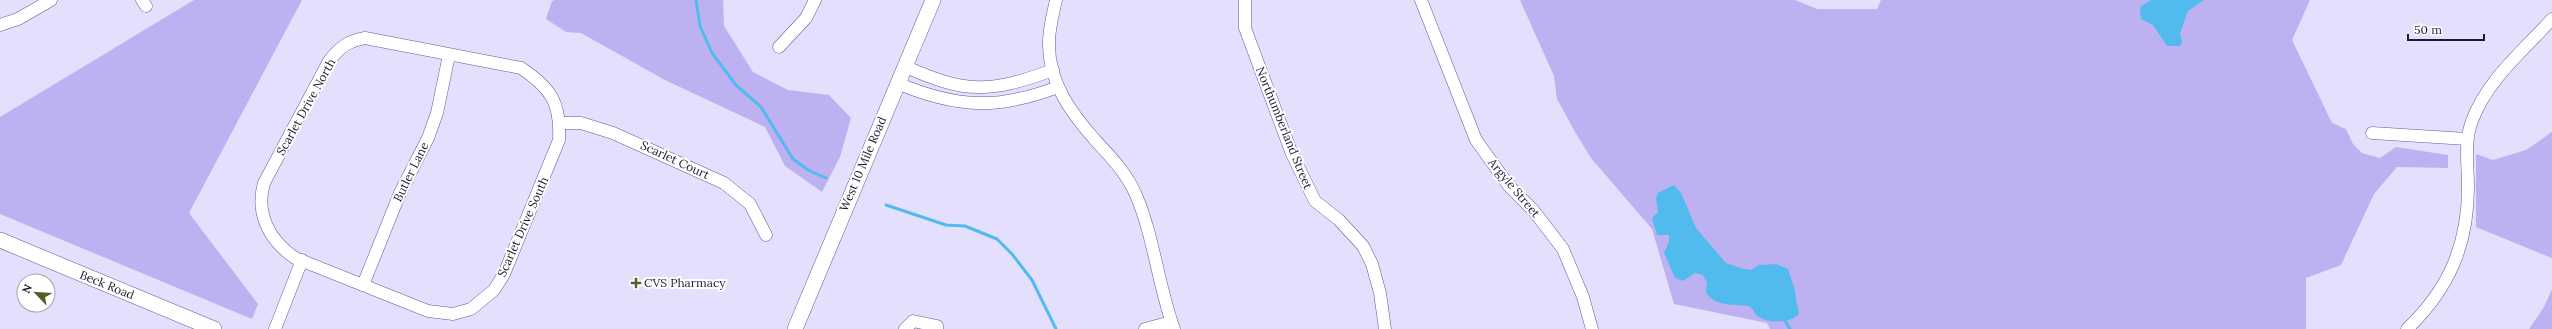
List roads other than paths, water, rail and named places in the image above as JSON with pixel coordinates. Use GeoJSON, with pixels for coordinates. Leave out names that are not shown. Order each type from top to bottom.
{"type":"FeatureCollection","features":[{"type":"Feature","properties":{"kind":"main road","name":"West 10 Mile Road"},"geometry":{"type":"LineString","coordinates":[[795,329],[904,66],[933,0]]}},
{"type":"Feature","properties":{"kind":"main road","name":"Beck Road"},"geometry":{"type":"LineString","coordinates":[[0,240],[214,329]]}},
{"type":"Feature","properties":{"kind":"street"},"geometry":{"type":"LineString","coordinates":[[0,25],[18,20],[51,0]]}},
{"type":"Feature","properties":{"kind":"street"},"geometry":{"type":"LineString","coordinates":[[779,47],[806,18],[815,0]]}},
{"type":"Feature","properties":{"kind":"street"},"geometry":{"type":"LineString","coordinates":[[1056,0],[1049,43],[1053,70],[1058,87],[1074,116],[1113,159],[1136,194],[1149,234],[1173,326],[1145,329]]}},
{"type":"Feature","properties":{"kind":"street","name":"Northumberland Street"},"geometry":{"type":"LineString","coordinates":[[1245,0],[1245,28],[1292,154],[1315,201],[1339,220],[1363,246],[1372,264],[1380,293],[1385,329]]}},
{"type":"Feature","properties":{"kind":"street","name":"Argyle Street"},"geometry":{"type":"LineString","coordinates":[[1421,0],[1476,140],[1509,186],[1533,210],[1563,249],[1583,297],[1592,329]]}},
{"type":"Feature","properties":{"kind":"street"},"geometry":{"type":"LineString","coordinates":[[2407,329],[2427,310],[2442,289],[2465,234],[2468,215],[2467,139],[2481,100],[2496,78],[2552,19]]}},
{"type":"Feature","properties":{"kind":"street","name":"Scarlet Drive North"},"geometry":{"type":"LineString","coordinates":[[302,260],[283,250],[271,235],[263,218],[260,196],[264,183],[329,61],[340,48],[352,40],[365,38],[449,55]]}},
{"type":"Feature","properties":{"kind":"street","name":"Scarlet Drive South"},"geometry":{"type":"LineString","coordinates":[[302,260],[428,311],[452,314],[471,309],[494,290],[516,248],[551,163],[559,140],[560,123],[556,104],[550,92],[538,79],[521,68],[449,55]]}},
{"type":"Feature","properties":{"kind":"street","name":"Butler Lane"},"geometry":{"type":"LineString","coordinates":[[363,285],[400,193],[428,138],[437,114],[449,55]]}},
{"type":"Feature","properties":{"kind":"street"},"geometry":{"type":"LineString","coordinates":[[904,66],[946,83],[969,88],[992,87],[1016,82],[1053,70]]}},
{"type":"Feature","properties":{"kind":"street"},"geometry":{"type":"LineString","coordinates":[[897,83],[940,99],[967,104],[988,104],[1024,98],[1058,87]]}},
{"type":"Feature","properties":{"kind":"street"},"geometry":{"type":"LineString","coordinates":[[967,104],[969,88]]}},
{"type":"Feature","properties":{"kind":"street","name":"Scarlet Court"},"geometry":{"type":"LineString","coordinates":[[560,123],[581,123],[613,133],[724,183],[750,204],[766,235]]}},
{"type":"Feature","properties":{"kind":"street"},"geometry":{"type":"LineString","coordinates":[[2372,133],[2467,139]]}},
{"type":"Feature","properties":{"kind":"street"},"geometry":{"type":"LineString","coordinates":[[275,329],[302,260]]}},
{"type":"Feature","properties":{"kind":"street"},"geometry":{"type":"LineString","coordinates":[[904,329],[913,321],[937,326],[937,329]]}},
{"type":"Feature","properties":{"kind":"water"},"geometry":{"type":"Polygon","coordinates":[[[2151,0],[2204,0],[2188,11],[2180,33],[2182,42],[2180,46],[2167,46],[2153,25],[2141,19],[2140,7],[2151,0]]]}},
{"type":"Feature","properties":{"kind":"water"},"geometry":{"type":"Polygon","coordinates":[[[1674,185],[1681,193],[1696,228],[1726,263],[1751,270],[1759,265],[1776,264],[1788,269],[1794,287],[1799,314],[1785,321],[1768,321],[1757,316],[1749,306],[1725,304],[1714,300],[1706,292],[1707,283],[1703,275],[1695,273],[1683,281],[1675,278],[1664,253],[1669,241],[1669,235],[1657,235],[1652,218],[1658,212],[1656,199],[1658,193],[1674,185]]]}},
{"type":"Feature","properties":{"kind":"waterway"},"geometry":{"type":"LineString","coordinates":[[696,0],[700,26],[712,53],[736,85],[761,107],[793,159],[808,170],[826,178]]}},
{"type":"Feature","properties":{"kind":"waterway"},"geometry":{"type":"LineString","coordinates":[[886,205],[946,225],[965,226],[997,239],[1012,254],[1032,280],[1056,329]]}},
{"type":"Feature","properties":{"kind":"waterway"},"geometry":{"type":"LineString","coordinates":[[1785,320],[1790,329]]}},
{"type":"Feature","properties":{"kind":"place","name":"CVS Pharmacy"},"geometry":{"type":"Point","coordinates":[636,283]}}]}
